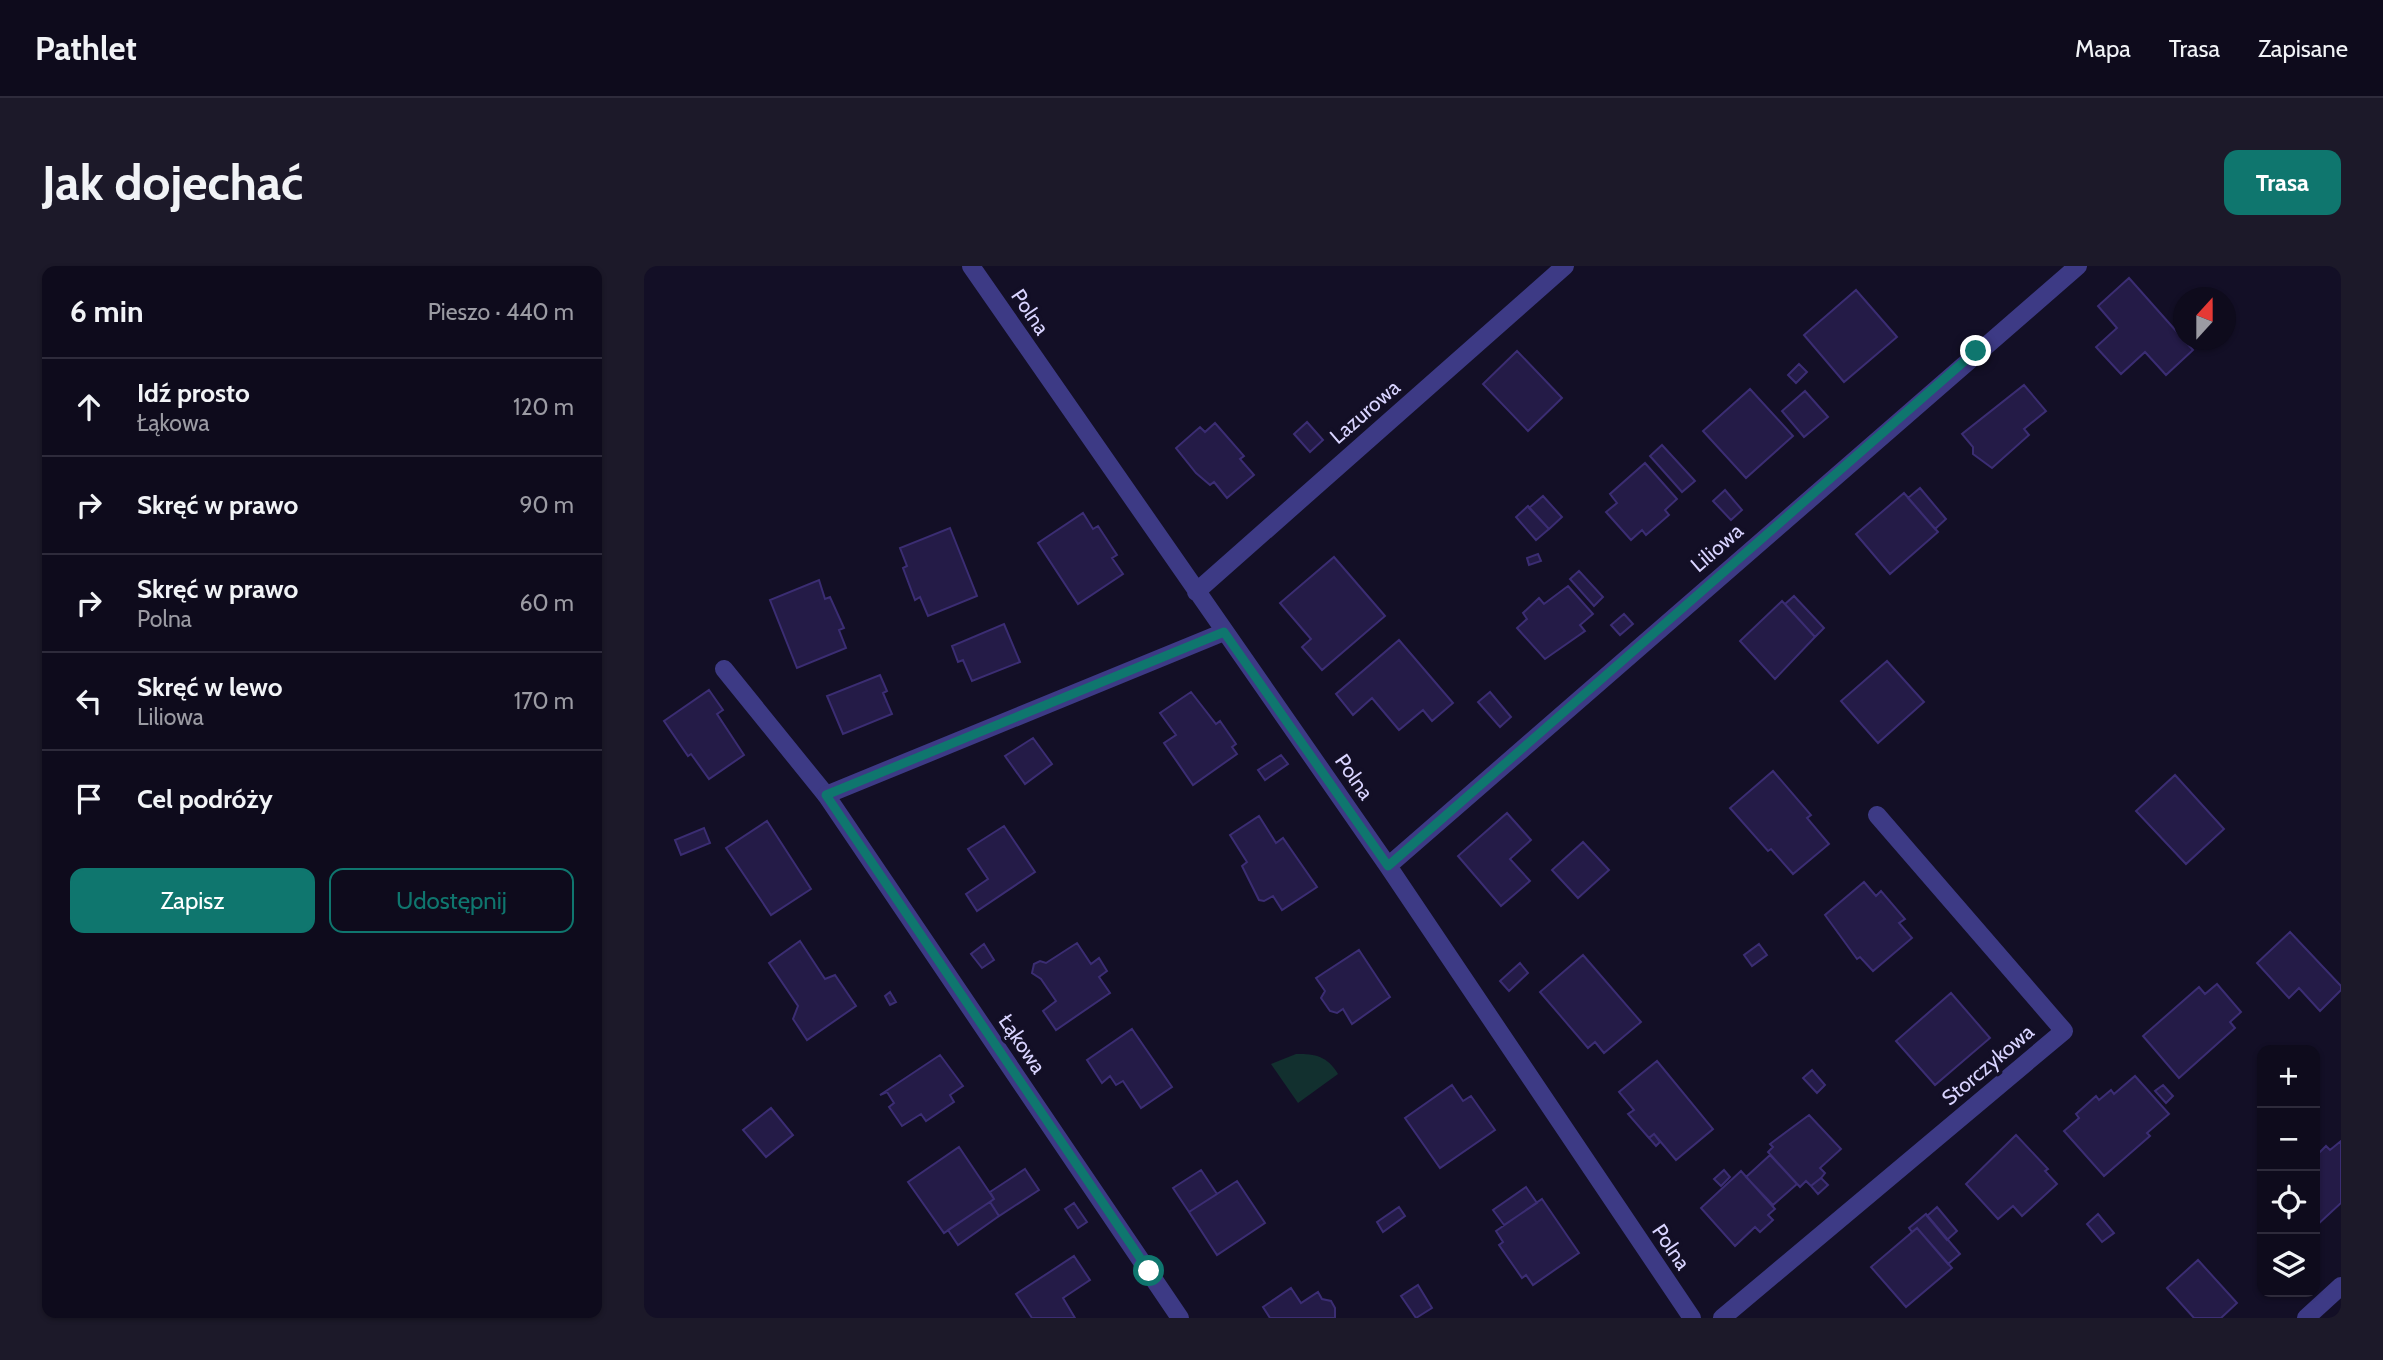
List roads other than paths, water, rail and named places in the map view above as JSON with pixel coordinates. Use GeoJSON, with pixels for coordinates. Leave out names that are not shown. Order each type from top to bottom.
{"type":"FeatureCollection","features":[{"type":"Feature","properties":{"kind":"street","name":"Polna"},"geometry":{"type":"LineString","coordinates":[[971,266],[1388,866],[1692,1318]]}},
{"type":"Feature","properties":{"kind":"street","name":"Lazurowa"},"geometry":{"type":"LineString","coordinates":[[1196,592],[1565,266]]}},
{"type":"Feature","properties":{"kind":"street","name":"Liliowa"},"geometry":{"type":"LineString","coordinates":[[1388,866],[2078,266]]}},
{"type":"Feature","properties":{"kind":"street"},"geometry":{"type":"LineString","coordinates":[[826,795],[1224,632]]}},
{"type":"Feature","properties":{"kind":"street","name":"Łąkowa"},"geometry":{"type":"LineString","coordinates":[[724,669],[826,795],[1180,1318]]}},
{"type":"Feature","properties":{"kind":"street","name":"Storczykowa"},"geometry":{"type":"LineString","coordinates":[[1722,1318],[2064,1031],[1877,815]]}},
{"type":"Feature","properties":{"kind":"street"},"geometry":{"type":"LineString","coordinates":[[2306,1318],[2341,1286]]}}]}
